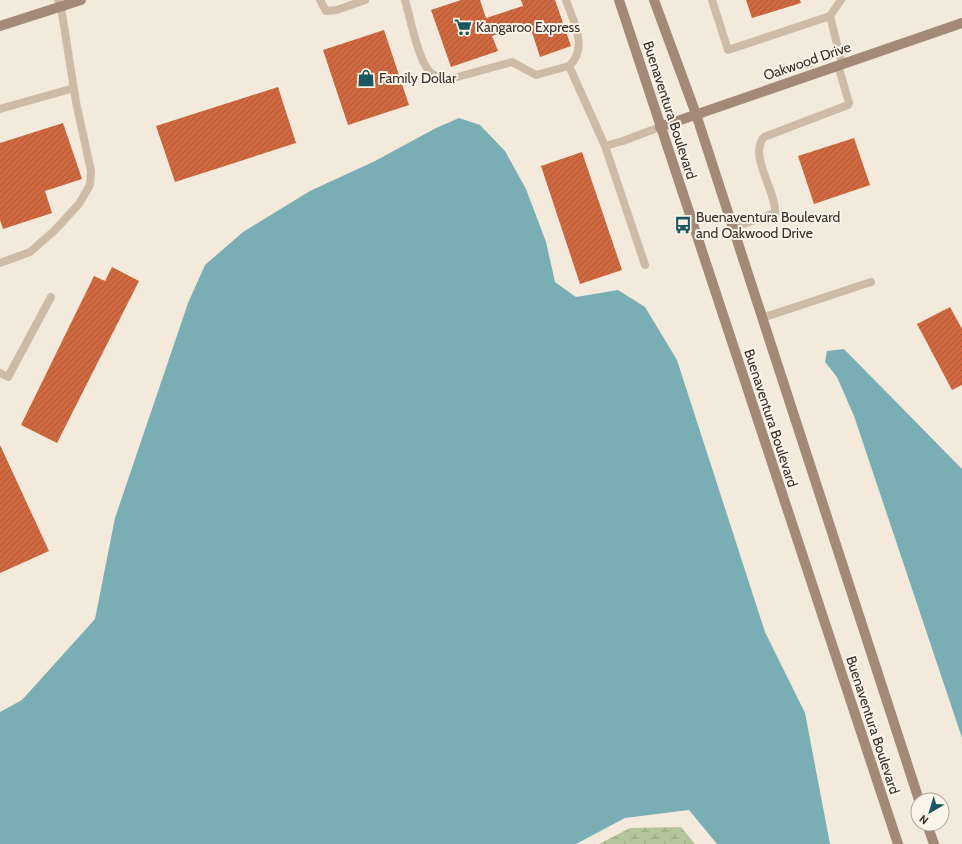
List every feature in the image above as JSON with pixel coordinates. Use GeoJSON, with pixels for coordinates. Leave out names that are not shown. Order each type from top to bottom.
{"type":"FeatureCollection","features":[{"type":"Feature","properties":{"kind":"main road"},"geometry":{"type":"LineString","coordinates":[[0,26],[59,3],[81,0]]}},
{"type":"Feature","properties":{"kind":"main road","name":"Buenaventura Boulevard"},"geometry":{"type":"LineString","coordinates":[[619,0],[898,844]]}},
{"type":"Feature","properties":{"kind":"main road","name":"Buenaventura Boulevard"},"geometry":{"type":"LineString","coordinates":[[654,0],[696,114],[916,792]]}},
{"type":"Feature","properties":{"kind":"main road","name":"Oakwood Drive"},"geometry":{"type":"LineString","coordinates":[[660,127],[962,23]]}},
{"type":"Feature","properties":{"kind":"main road"},"geometry":{"type":"LineString","coordinates":[[930,832],[934,844]]}},
{"type":"Feature","properties":{"kind":"lane"},"geometry":{"type":"LineString","coordinates":[[320,0],[326,12],[337,10],[365,0]]}},
{"type":"Feature","properties":{"kind":"lane"},"geometry":{"type":"LineString","coordinates":[[405,0],[422,59],[430,72],[440,78],[450,79],[512,62],[536,75],[569,66],[575,61],[579,53],[580,44],[566,0]]}},
{"type":"Feature","properties":{"kind":"lane"},"geometry":{"type":"LineString","coordinates":[[712,0],[728,50],[830,16],[841,0]]}},
{"type":"Feature","properties":{"kind":"lane"},"geometry":{"type":"LineString","coordinates":[[0,263],[30,252],[79,204],[90,185],[91,171],[59,3]]}},
{"type":"Feature","properties":{"kind":"lane"},"geometry":{"type":"LineString","coordinates":[[732,228],[775,213],[759,153],[760,141],[764,137],[848,106],[849,103],[830,16]]}},
{"type":"Feature","properties":{"kind":"lane"},"geometry":{"type":"LineString","coordinates":[[569,66],[605,146],[645,265]]}},
{"type":"Feature","properties":{"kind":"lane"},"geometry":{"type":"LineString","coordinates":[[0,109],[74,88]]}},
{"type":"Feature","properties":{"kind":"lane"},"geometry":{"type":"LineString","coordinates":[[605,146],[660,127]]}},
{"type":"Feature","properties":{"kind":"lane"},"geometry":{"type":"LineString","coordinates":[[762,318],[871,282]]}},
{"type":"Feature","properties":{"kind":"lane"},"geometry":{"type":"LineString","coordinates":[[0,373],[8,377],[51,297]]}},
{"type":"Feature","properties":{"kind":"green space"},"geometry":{"type":"Polygon","coordinates":[[[681,827],[695,844],[599,844],[630,828],[681,827]]]}},
{"type":"Feature","properties":{"kind":"water"},"geometry":{"type":"Polygon","coordinates":[[[459,118],[480,125],[505,151],[526,189],[546,242],[555,282],[576,297],[618,290],[645,307],[677,360],[765,632],[805,713],[830,844],[717,844],[689,810],[625,818],[576,844],[0,844],[0,712],[22,700],[95,619],[115,518],[188,303],[205,265],[243,232],[310,191],[375,161],[436,128],[459,118]]]}},
{"type":"Feature","properties":{"kind":"water"},"geometry":{"type":"Polygon","coordinates":[[[844,349],[962,469],[962,738],[854,416],[837,377],[825,362],[827,351],[844,349]]]}},
{"type":"Feature","properties":{"kind":"building"},"geometry":{"type":"Polygon","coordinates":[[[461,0],[480,0],[486,18],[523,6],[521,0],[555,0],[571,46],[540,57],[529,23],[492,36],[498,51],[451,67],[431,10],[461,0]]]}},
{"type":"Feature","properties":{"kind":"building"},"geometry":{"type":"Polygon","coordinates":[[[746,0],[800,0],[801,3],[752,18],[746,0]]]}},
{"type":"Feature","properties":{"kind":"building","name":"Family Dollar"},"geometry":{"type":"Polygon","coordinates":[[[384,30],[409,105],[348,125],[323,50],[384,30]]]}},
{"type":"Feature","properties":{"kind":"building"},"geometry":{"type":"Polygon","coordinates":[[[278,87],[296,143],[175,182],[156,126],[278,87]]]}},
{"type":"Feature","properties":{"kind":"building"},"geometry":{"type":"Polygon","coordinates":[[[63,123],[82,179],[45,191],[52,213],[3,229],[0,220],[0,143],[63,123]]]}},
{"type":"Feature","properties":{"kind":"building"},"geometry":{"type":"Polygon","coordinates":[[[854,138],[870,185],[814,204],[798,156],[854,138]]]}},
{"type":"Feature","properties":{"kind":"building"},"geometry":{"type":"Polygon","coordinates":[[[582,152],[622,270],[580,284],[541,166],[582,152]]]}},
{"type":"Feature","properties":{"kind":"building"},"geometry":{"type":"Polygon","coordinates":[[[112,267],[139,281],[57,443],[21,425],[94,276],[105,281],[112,267]]]}},
{"type":"Feature","properties":{"kind":"building"},"geometry":{"type":"Polygon","coordinates":[[[950,307],[962,329],[962,385],[952,390],[917,324],[950,307]]]}},
{"type":"Feature","properties":{"kind":"building"},"geometry":{"type":"Polygon","coordinates":[[[0,445],[49,551],[0,573],[0,445]]]}},
{"type":"Feature","properties":{"kind":"place","name":"Kangaroo Express"},"geometry":{"type":"Point","coordinates":[463,27]}},
{"type":"Feature","properties":{"kind":"place","name":"Family Dollar"},"geometry":{"type":"Point","coordinates":[366,78]}},
{"type":"Feature","properties":{"kind":"place","name":"Buenaventura Boulevard and Oakwood Drive"},"geometry":{"type":"Point","coordinates":[683,225]}}]}
